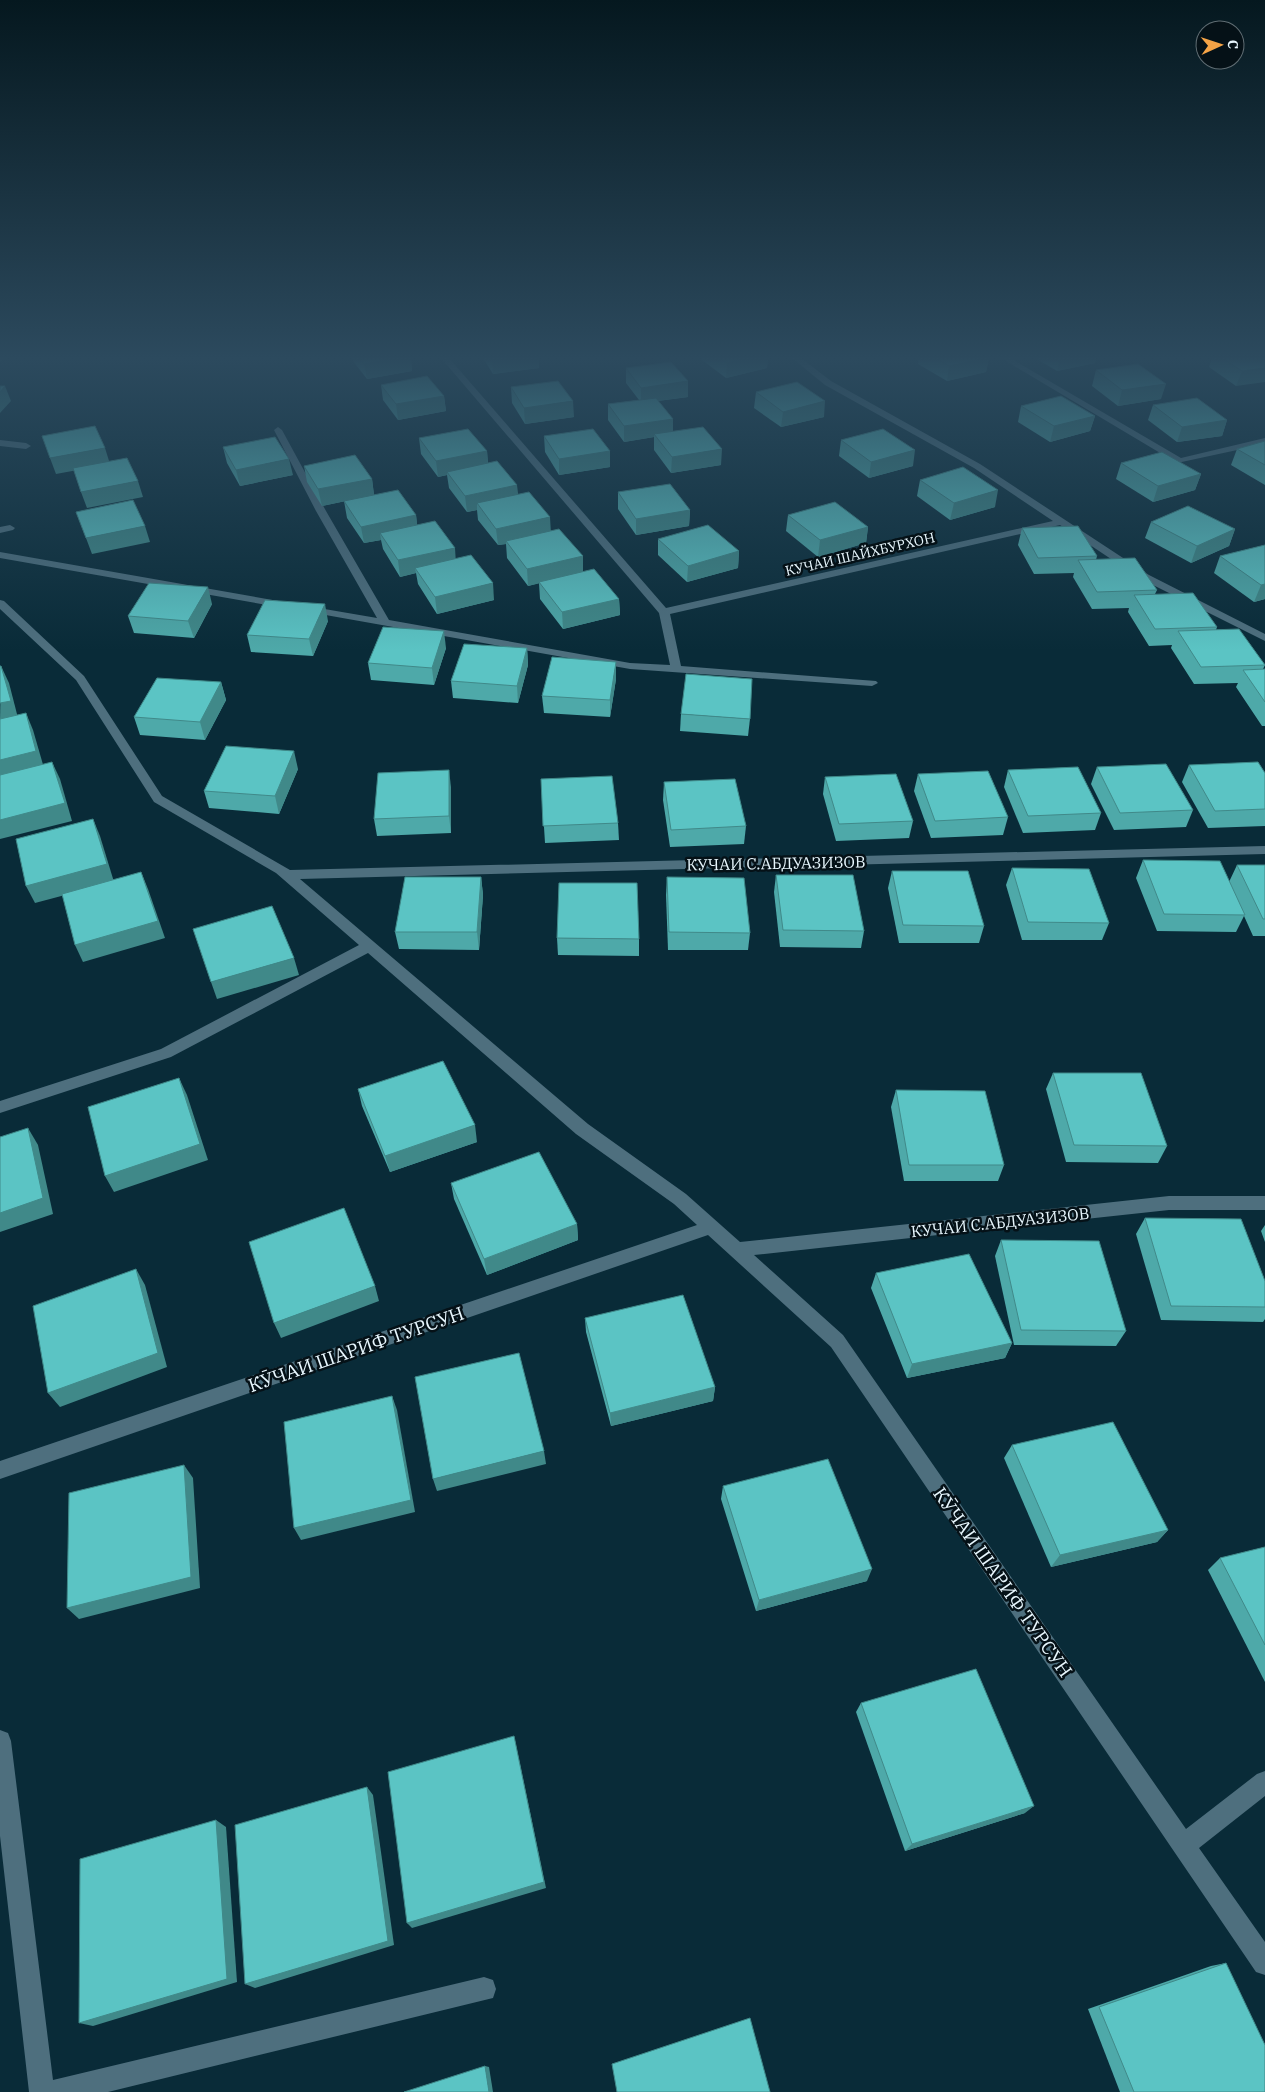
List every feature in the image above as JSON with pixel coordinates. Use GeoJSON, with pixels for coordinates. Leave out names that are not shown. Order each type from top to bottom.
{"type":"FeatureCollection","features":[{"type":"Feature","properties":{"kind":"street"},"geometry":{"type":"LineString","coordinates":[[291,456],[321,512],[386,623]]}},
{"type":"Feature","properties":{"kind":"street"},"geometry":{"type":"LineString","coordinates":[[529,456],[664,612],[676,669]]}},
{"type":"Feature","properties":{"kind":"street"},"geometry":{"type":"LineString","coordinates":[[958,456],[1145,577],[1265,638]]}},
{"type":"Feature","properties":{"kind":"street"},"geometry":{"type":"LineString","coordinates":[[1171,456],[1180,461],[1203,456]]}},
{"type":"Feature","properties":{"kind":"street","name":"КУЧАИ ШАЙХБУРХОН"},"geometry":{"type":"LineString","coordinates":[[664,612],[1061,522]]}},
{"type":"Feature","properties":{"kind":"street"},"geometry":{"type":"LineString","coordinates":[[0,555],[630,666],[872,683]]}},
{"type":"Feature","properties":{"kind":"street","name":"КӮЧАИ ШАРИФ ТУРСУН"},"geometry":{"type":"LineString","coordinates":[[0,603],[80,678],[158,799],[287,875],[582,1129],[680,1198],[837,1341],[1265,1963]]}},
{"type":"Feature","properties":{"kind":"street","name":"КУЧАИ С.АБДУАЗИЗОВ"},"geometry":{"type":"LineString","coordinates":[[287,875],[1265,850]]}},
{"type":"Feature","properties":{"kind":"street"},"geometry":{"type":"LineString","coordinates":[[0,1106],[166,1053],[369,946]]}},
{"type":"Feature","properties":{"kind":"street","name":"КУЧАИ С.АБДУАЗИЗОВ"},"geometry":{"type":"LineString","coordinates":[[736,1250],[1168,1204],[1265,1203]]}},
{"type":"Feature","properties":{"kind":"street","name":"КӮЧАИ ШАРИФ ТУРСУН"},"geometry":{"type":"LineString","coordinates":[[0,1470],[711,1227]]}},
{"type":"Feature","properties":{"kind":"street"},"geometry":{"type":"LineString","coordinates":[[0,1741],[42,2092]]}},
{"type":"Feature","properties":{"kind":"street"},"geometry":{"type":"LineString","coordinates":[[1184,1845],[1265,1782]]}},
{"type":"Feature","properties":{"kind":"street"},"geometry":{"type":"LineString","coordinates":[[56,2092],[484,1989]]}},
{"type":"Feature","properties":{"kind":"building"},"geometry":{"type":"Polygon","coordinates":[[[49,456],[63,456],[50,458],[49,456]]]}},
{"type":"Feature","properties":{"kind":"building"},"geometry":{"type":"Polygon","coordinates":[[[228,456],[287,456],[289,459],[236,470],[228,456]]]}},
{"type":"Feature","properties":{"kind":"building"},"geometry":{"type":"Polygon","coordinates":[[[355,456],[372,479],[318,489],[304,466],[355,456]]]}},
{"type":"Feature","properties":{"kind":"building"},"geometry":{"type":"Polygon","coordinates":[[[432,456],[463,456],[436,461],[432,456]]]}},
{"type":"Feature","properties":{"kind":"building"},"geometry":{"type":"Polygon","coordinates":[[[557,456],[581,456],[559,459],[557,456]]]}},
{"type":"Feature","properties":{"kind":"building"},"geometry":{"type":"Polygon","coordinates":[[[862,456],[894,456],[871,462],[862,456]]]}},
{"type":"Feature","properties":{"kind":"building"},"geometry":{"type":"Polygon","coordinates":[[[1148,456],[1168,456],[1201,474],[1158,486],[1121,463],[1148,456]]]}},
{"type":"Feature","properties":{"kind":"building"},"geometry":{"type":"Polygon","coordinates":[[[1249,456],[1265,456],[1265,465],[1249,456]]]}},
{"type":"Feature","properties":{"kind":"building"},"geometry":{"type":"Polygon","coordinates":[[[127,458],[138,481],[81,492],[73,468],[127,458]]]}},
{"type":"Feature","properties":{"kind":"building"},"geometry":{"type":"Polygon","coordinates":[[[497,461],[517,485],[465,496],[447,472],[497,461]]]}},
{"type":"Feature","properties":{"kind":"building"},"geometry":{"type":"Polygon","coordinates":[[[963,467],[998,490],[954,503],[920,480],[963,467]]]}},
{"type":"Feature","properties":{"kind":"building"},"geometry":{"type":"Polygon","coordinates":[[[670,484],[690,510],[636,519],[618,492],[670,484]]]}},
{"type":"Feature","properties":{"kind":"building"},"geometry":{"type":"Polygon","coordinates":[[[398,490],[416,515],[361,527],[344,501],[398,490]]]}},
{"type":"Feature","properties":{"kind":"building"},"geometry":{"type":"Polygon","coordinates":[[[529,492],[550,517],[496,529],[477,503],[529,492]]]}},
{"type":"Feature","properties":{"kind":"building"},"geometry":{"type":"Polygon","coordinates":[[[133,500],[145,526],[86,538],[76,512],[133,500]]]}},
{"type":"Feature","properties":{"kind":"building"},"geometry":{"type":"Polygon","coordinates":[[[835,502],[868,527],[820,540],[788,515],[835,502]]]}},
{"type":"Feature","properties":{"kind":"building"},"geometry":{"type":"Polygon","coordinates":[[[1188,506],[1235,529],[1197,546],[1151,522],[1188,506]]]}},
{"type":"Feature","properties":{"kind":"building"},"geometry":{"type":"Polygon","coordinates":[[[435,521],[455,548],[398,560],[380,533],[435,521]]]}},
{"type":"Feature","properties":{"kind":"building"},"geometry":{"type":"Polygon","coordinates":[[[708,525],[739,551],[688,566],[658,539],[708,525]]]}},
{"type":"Feature","properties":{"kind":"building"},"geometry":{"type":"Polygon","coordinates":[[[1078,526],[1097,556],[1038,558],[1022,528],[1078,526]]]}},
{"type":"Feature","properties":{"kind":"building"},"geometry":{"type":"Polygon","coordinates":[[[559,529],[583,556],[527,569],[506,541],[559,529]]]}},
{"type":"Feature","properties":{"kind":"building"},"geometry":{"type":"Polygon","coordinates":[[[1265,545],[1265,584],[1261,585],[1220,556],[1265,545]]]}},
{"type":"Feature","properties":{"kind":"building"},"geometry":{"type":"Polygon","coordinates":[[[471,555],[493,583],[435,597],[415,568],[471,555]]]}},
{"type":"Feature","properties":{"kind":"building"},"geometry":{"type":"Polygon","coordinates":[[[1135,558],[1157,590],[1097,592],[1078,560],[1135,558]]]}},
{"type":"Feature","properties":{"kind":"building"},"geometry":{"type":"Polygon","coordinates":[[[594,569],[619,599],[562,612],[539,582],[594,569]]]}},
{"type":"Feature","properties":{"kind":"building"},"geometry":{"type":"Polygon","coordinates":[[[149,583],[208,587],[188,621],[128,616],[149,583]]]}},
{"type":"Feature","properties":{"kind":"building"},"geometry":{"type":"Polygon","coordinates":[[[1193,593],[1217,627],[1155,629],[1134,595],[1193,593]]]}},
{"type":"Feature","properties":{"kind":"building"},"geometry":{"type":"Polygon","coordinates":[[[265,600],[325,604],[309,639],[247,635],[265,600]]]}},
{"type":"Feature","properties":{"kind":"building"},"geometry":{"type":"Polygon","coordinates":[[[383,627],[444,631],[432,668],[368,663],[383,627]]]}},
{"type":"Feature","properties":{"kind":"building"},"geometry":{"type":"Polygon","coordinates":[[[1239,629],[1265,665],[1201,667],[1178,631],[1239,629]]]}},
{"type":"Feature","properties":{"kind":"building"},"geometry":{"type":"Polygon","coordinates":[[[464,644],[527,648],[517,686],[451,681],[464,644]]]}},
{"type":"Feature","properties":{"kind":"building"},"geometry":{"type":"Polygon","coordinates":[[[552,657],[616,662],[610,700],[542,696],[552,657]]]}},
{"type":"Feature","properties":{"kind":"building"},"geometry":{"type":"Polygon","coordinates":[[[0,666],[11,701],[0,703],[0,666]]]}},
{"type":"Feature","properties":{"kind":"building"},"geometry":{"type":"Polygon","coordinates":[[[1265,669],[1265,702],[1243,670],[1265,669]]]}},
{"type":"Feature","properties":{"kind":"building"},"geometry":{"type":"Polygon","coordinates":[[[686,674],[752,679],[750,719],[681,714],[686,674]]]}},
{"type":"Feature","properties":{"kind":"building"},"geometry":{"type":"Polygon","coordinates":[[[157,678],[221,682],[200,722],[134,717],[157,678]]]}},
{"type":"Feature","properties":{"kind":"building"},"geometry":{"type":"Polygon","coordinates":[[[26,713],[36,751],[0,760],[0,719],[26,713]]]}},
{"type":"Feature","properties":{"kind":"building"},"geometry":{"type":"Polygon","coordinates":[[[226,746],[294,751],[275,796],[204,791],[226,746]]]}},
{"type":"Feature","properties":{"kind":"building"},"geometry":{"type":"Polygon","coordinates":[[[52,762],[65,803],[0,820],[0,775],[52,762]]]}},
{"type":"Feature","properties":{"kind":"building"},"geometry":{"type":"Polygon","coordinates":[[[1258,762],[1265,773],[1265,809],[1215,811],[1189,765],[1258,762]]]}},
{"type":"Feature","properties":{"kind":"building"},"geometry":{"type":"Polygon","coordinates":[[[1166,764],[1193,810],[1120,813],[1097,767],[1166,764]]]}},
{"type":"Feature","properties":{"kind":"building"},"geometry":{"type":"Polygon","coordinates":[[[1078,767],[1101,813],[1028,816],[1008,770],[1078,767]]]}},
{"type":"Feature","properties":{"kind":"building"},"geometry":{"type":"Polygon","coordinates":[[[449,770],[449,816],[374,819],[378,773],[449,770]]]}},
{"type":"Feature","properties":{"kind":"building"},"geometry":{"type":"Polygon","coordinates":[[[988,771],[1008,817],[935,821],[918,774],[988,771]]]}},
{"type":"Feature","properties":{"kind":"building"},"geometry":{"type":"Polygon","coordinates":[[[896,774],[913,821],[839,824],[825,777],[896,774]]]}},
{"type":"Feature","properties":{"kind":"building"},"geometry":{"type":"Polygon","coordinates":[[[612,776],[618,823],[543,826],[541,779],[612,776]]]}},
{"type":"Feature","properties":{"kind":"building"},"geometry":{"type":"Polygon","coordinates":[[[735,779],[746,826],[671,830],[664,782],[735,779]]]}},
{"type":"Feature","properties":{"kind":"building"},"geometry":{"type":"Polygon","coordinates":[[[93,819],[107,864],[26,886],[16,839],[93,819]]]}},
{"type":"Feature","properties":{"kind":"building"},"geometry":{"type":"Polygon","coordinates":[[[1143,860],[1220,861],[1245,915],[1164,914],[1143,860]]]}},
{"type":"Feature","properties":{"kind":"building"},"geometry":{"type":"Polygon","coordinates":[[[1237,865],[1265,865],[1265,919],[1263,919],[1237,865]]]}},
{"type":"Feature","properties":{"kind":"building"},"geometry":{"type":"Polygon","coordinates":[[[1012,868],[1089,869],[1109,923],[1028,922],[1012,868]]]}},
{"type":"Feature","properties":{"kind":"building"},"geometry":{"type":"Polygon","coordinates":[[[892,871],[968,871],[984,926],[903,925],[892,871]]]}},
{"type":"Feature","properties":{"kind":"building"},"geometry":{"type":"Polygon","coordinates":[[[141,872],[158,921],[75,945],[62,894],[141,872]]]}},
{"type":"Feature","properties":{"kind":"building"},"geometry":{"type":"Polygon","coordinates":[[[776,875],[853,875],[864,931],[783,930],[776,875]]]}},
{"type":"Feature","properties":{"kind":"building"},"geometry":{"type":"Polygon","coordinates":[[[405,877],[481,877],[477,932],[395,932],[405,877]]]}},
{"type":"Feature","properties":{"kind":"building"},"geometry":{"type":"Polygon","coordinates":[[[667,877],[744,878],[750,933],[669,932],[667,877]]]}},
{"type":"Feature","properties":{"kind":"building"},"geometry":{"type":"Polygon","coordinates":[[[559,883],[637,883],[639,939],[557,938],[559,883]]]}},
{"type":"Feature","properties":{"kind":"building"},"geometry":{"type":"Polygon","coordinates":[[[272,906],[294,958],[211,982],[193,929],[272,906]]]}},
{"type":"Feature","properties":{"kind":"building"},"geometry":{"type":"Polygon","coordinates":[[[443,1061],[475,1125],[385,1156],[358,1089],[443,1061]]]}},
{"type":"Feature","properties":{"kind":"building"},"geometry":{"type":"Polygon","coordinates":[[[1053,1073],[1141,1073],[1167,1146],[1074,1145],[1053,1073]]]}},
{"type":"Feature","properties":{"kind":"building"},"geometry":{"type":"Polygon","coordinates":[[[179,1078],[200,1144],[105,1176],[88,1107],[179,1078]]]}},
{"type":"Feature","properties":{"kind":"building"},"geometry":{"type":"Polygon","coordinates":[[[896,1090],[985,1091],[1004,1165],[909,1165],[896,1090]]]}},
{"type":"Feature","properties":{"kind":"building"},"geometry":{"type":"Polygon","coordinates":[[[28,1128],[43,1198],[0,1213],[0,1137],[28,1128]]]}},
{"type":"Feature","properties":{"kind":"building"},"geometry":{"type":"Polygon","coordinates":[[[539,1152],[577,1224],[484,1259],[451,1183],[539,1152]]]}},
{"type":"Feature","properties":{"kind":"building"},"geometry":{"type":"Polygon","coordinates":[[[344,1208],[375,1286],[274,1323],[249,1242],[344,1208]]]}},
{"type":"Feature","properties":{"kind":"building"},"geometry":{"type":"Polygon","coordinates":[[[1145,1218],[1241,1219],[1265,1281],[1265,1307],[1171,1306],[1145,1218]]]}},
{"type":"Feature","properties":{"kind":"building"},"geometry":{"type":"Polygon","coordinates":[[[1001,1240],[1099,1241],[1126,1331],[1021,1330],[1001,1240]]]}},
{"type":"Feature","properties":{"kind":"building"},"geometry":{"type":"Polygon","coordinates":[[[969,1254],[1012,1343],[912,1364],[876,1273],[969,1254]]]}},
{"type":"Feature","properties":{"kind":"building"},"geometry":{"type":"Polygon","coordinates":[[[136,1269],[158,1353],[48,1393],[33,1306],[136,1269]]]}},
{"type":"Feature","properties":{"kind":"building"},"geometry":{"type":"Polygon","coordinates":[[[683,1295],[715,1387],[610,1413],[585,1318],[683,1295]]]}},
{"type":"Feature","properties":{"kind":"building"},"geometry":{"type":"Polygon","coordinates":[[[519,1353],[544,1451],[433,1479],[415,1377],[519,1353]]]}},
{"type":"Feature","properties":{"kind":"building"},"geometry":{"type":"Polygon","coordinates":[[[392,1396],[411,1500],[294,1528],[284,1422],[392,1396]]]}},
{"type":"Feature","properties":{"kind":"building"},"geometry":{"type":"Polygon","coordinates":[[[1113,1422],[1168,1530],[1060,1555],[1012,1445],[1113,1422]]]}},
{"type":"Feature","properties":{"kind":"building"},"geometry":{"type":"Polygon","coordinates":[[[828,1459],[872,1569],[759,1600],[723,1486],[828,1459]]]}},
{"type":"Feature","properties":{"kind":"building"},"geometry":{"type":"Polygon","coordinates":[[[184,1465],[191,1577],[67,1608],[69,1493],[184,1465]]]}},
{"type":"Feature","properties":{"kind":"building"},"geometry":{"type":"Polygon","coordinates":[[[1265,1547],[1265,1645],[1220,1558],[1265,1547]]]}},
{"type":"Feature","properties":{"kind":"building"},"geometry":{"type":"Polygon","coordinates":[[[976,1669],[1034,1806],[912,1844],[861,1703],[976,1669]]]}},
{"type":"Feature","properties":{"kind":"building"},"geometry":{"type":"Polygon","coordinates":[[[514,1736],[544,1882],[407,1923],[388,1772],[514,1736]]]}},
{"type":"Feature","properties":{"kind":"building"},"geometry":{"type":"Polygon","coordinates":[[[367,1787],[388,1941],[245,1984],[235,1825],[367,1787]]]}},
{"type":"Feature","properties":{"kind":"building"},"geometry":{"type":"Polygon","coordinates":[[[216,1820],[227,1979],[79,2023],[80,1859],[216,1820]]]}},
{"type":"Feature","properties":{"kind":"building"},"geometry":{"type":"Polygon","coordinates":[[[1226,1963],[1265,2045],[1265,2092],[1134,2092],[1099,2007],[1226,1963]]]}},
{"type":"Feature","properties":{"kind":"building"},"geometry":{"type":"Polygon","coordinates":[[[750,2018],[770,2092],[617,2092],[612,2064],[750,2018]]]}},
{"type":"Feature","properties":{"kind":"building"},"geometry":{"type":"Polygon","coordinates":[[[485,2066],[489,2092],[404,2092],[485,2066]]]}}]}
